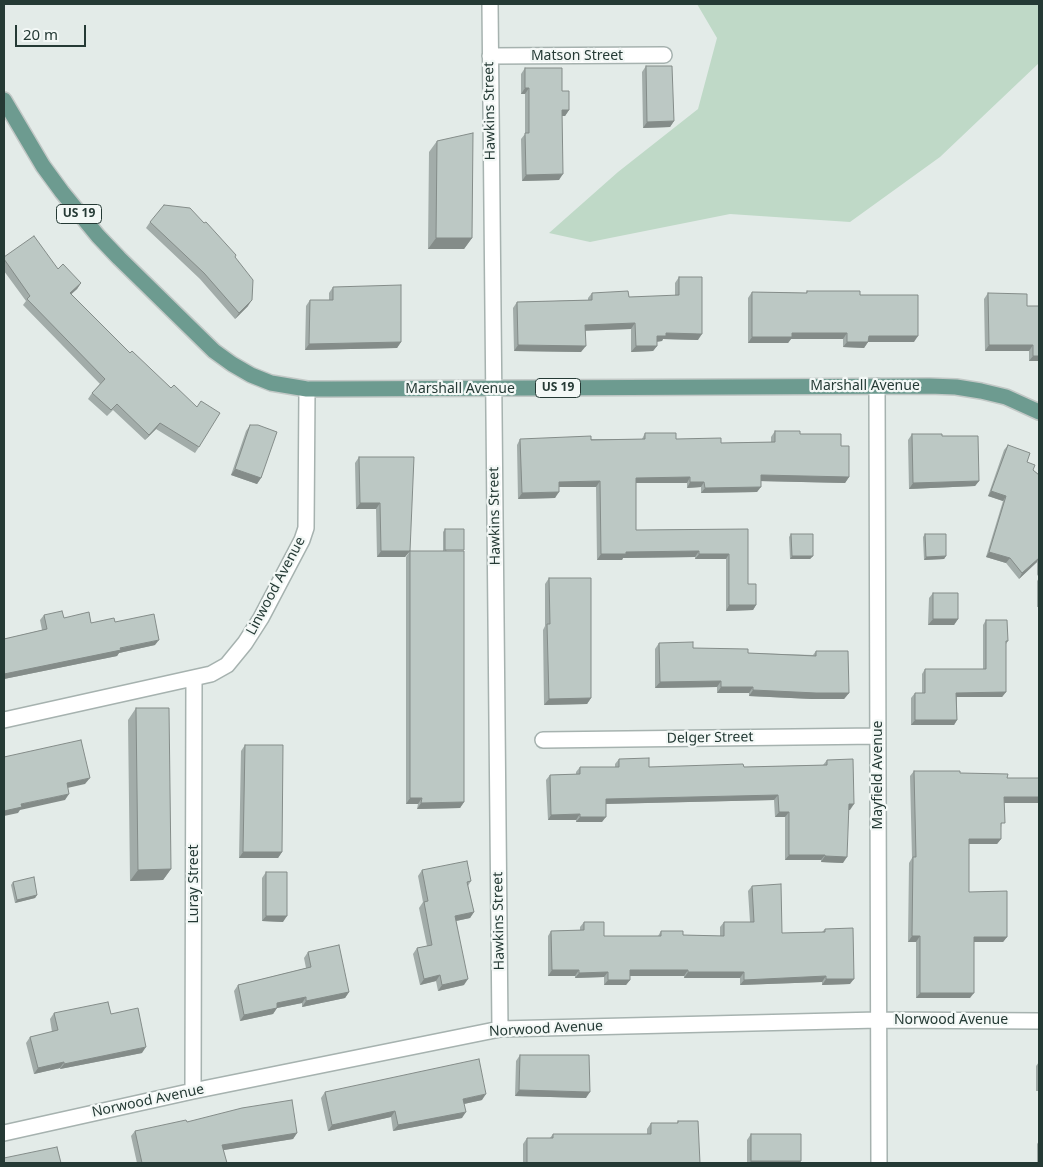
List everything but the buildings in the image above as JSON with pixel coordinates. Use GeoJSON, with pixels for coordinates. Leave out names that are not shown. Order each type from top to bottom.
{"type":"FeatureCollection","features":[{"type":"Feature","properties":{"kind":"main road","name":"Marshall Avenue"},"geometry":{"type":"LineString","coordinates":[[4,100],[44,166],[79,214],[119,258],[197,336],[232,364],[251,375],[271,383],[307,389],[938,386],[981,391],[1006,397],[1039,412]]}},
{"type":"Feature","properties":{"kind":"street","name":"Hawkins Street"},"geometry":{"type":"LineString","coordinates":[[490,4],[500,1029]]}},
{"type":"Feature","properties":{"kind":"street","name":"Matson Street"},"geometry":{"type":"LineString","coordinates":[[490,56],[664,56]]}},
{"type":"Feature","properties":{"kind":"street","name":"Mayfield Avenue"},"geometry":{"type":"LineString","coordinates":[[877,386],[878,1163]]}},
{"type":"Feature","properties":{"kind":"street","name":"Linwood Avenue"},"geometry":{"type":"LineString","coordinates":[[4,720],[194,678],[220,670],[227,665],[261,618],[302,540],[306,528],[307,389]]}},
{"type":"Feature","properties":{"kind":"street","name":"Luray Street"},"geometry":{"type":"LineString","coordinates":[[193,1091],[194,678]]}},
{"type":"Feature","properties":{"kind":"street","name":"Delger Street"},"geometry":{"type":"LineString","coordinates":[[543,740],[878,736]]}},
{"type":"Feature","properties":{"kind":"street","name":"Norwood Avenue"},"geometry":{"type":"LineString","coordinates":[[4,1133],[193,1091],[500,1029],[878,1020],[1039,1021]]}},
{"type":"Feature","properties":{"kind":"green space"},"geometry":{"type":"Polygon","coordinates":[[[697,4],[1039,4],[1039,63],[940,157],[850,222],[730,214],[590,242],[549,233],[618,172],[698,109],[717,38],[697,4]]]}}]}
